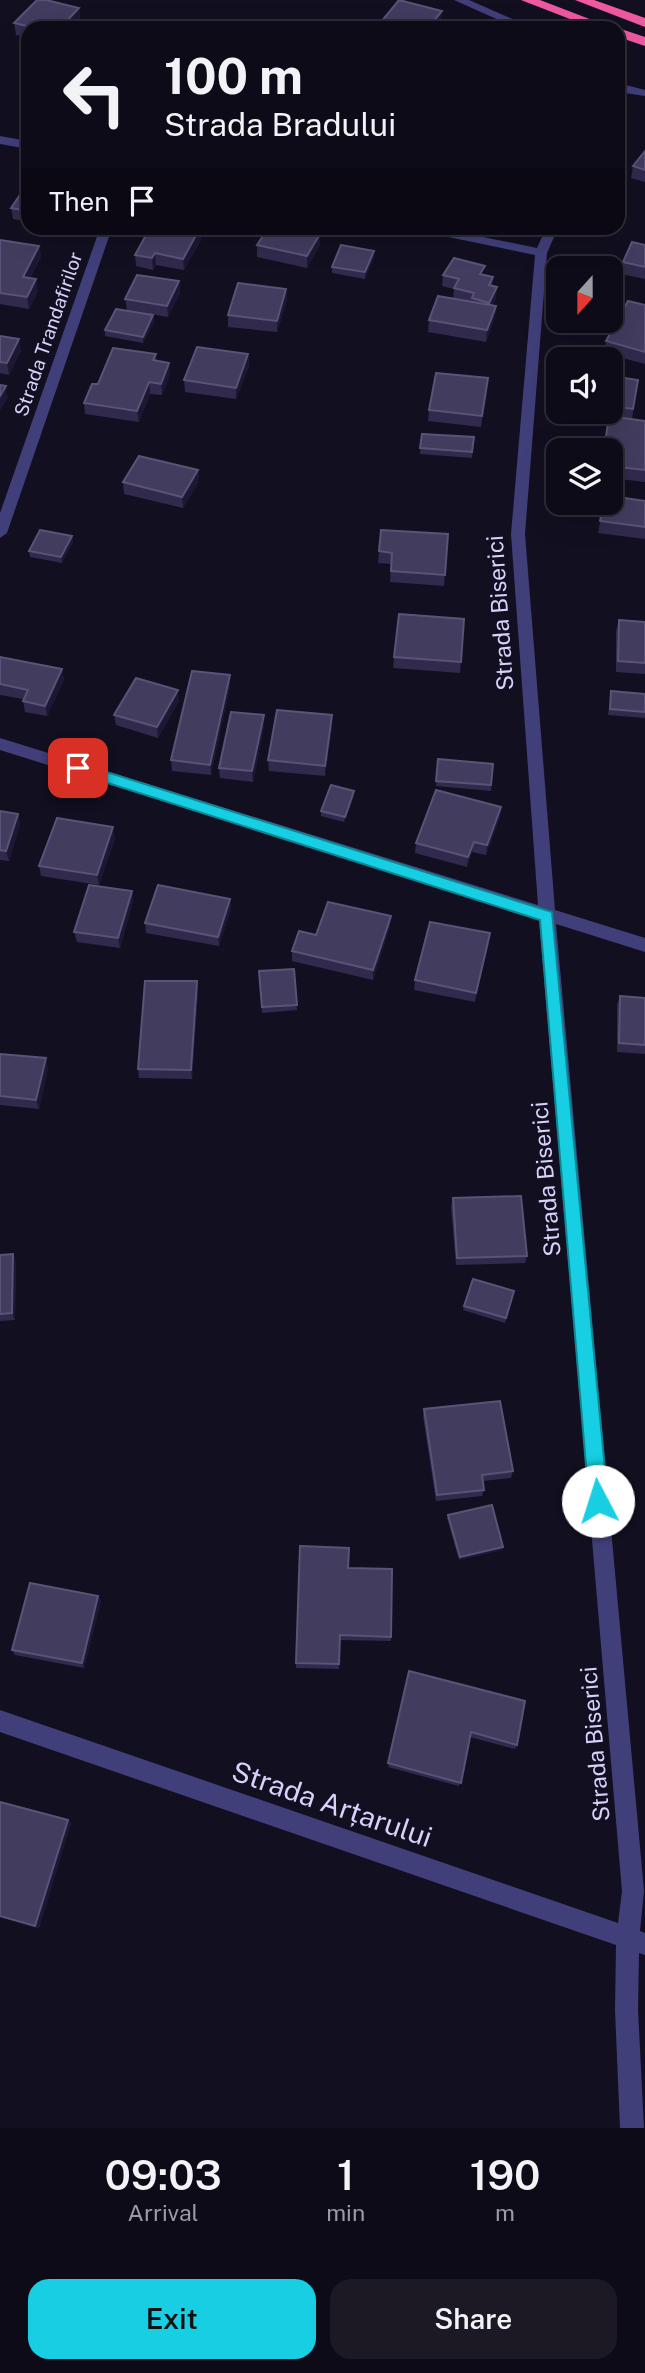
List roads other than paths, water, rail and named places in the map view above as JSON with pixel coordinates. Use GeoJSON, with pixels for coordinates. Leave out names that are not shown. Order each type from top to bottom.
{"type":"FeatureCollection","features":[{"type":"Feature","properties":{"kind":"highway"},"geometry":{"type":"LineString","coordinates":[[528,0],[586,21]]}},
{"type":"Feature","properties":{"kind":"highway"},"geometry":{"type":"LineString","coordinates":[[582,0],[645,23]]}},
{"type":"Feature","properties":{"kind":"highway"},"geometry":{"type":"LineString","coordinates":[[625,35],[645,42]]}},
{"type":"Feature","properties":{"kind":"street"},"geometry":{"type":"LineString","coordinates":[[459,0],[510,21]]}},
{"type":"Feature","properties":{"kind":"street"},"geometry":{"type":"LineString","coordinates":[[625,90],[645,93]]}},
{"type":"Feature","properties":{"kind":"street"},"geometry":{"type":"LineString","coordinates":[[0,140],[21,144]]}},
{"type":"Feature","properties":{"kind":"street","name":"Strada Trandafirilor"},"geometry":{"type":"LineString","coordinates":[[0,533],[104,235]]}},
{"type":"Feature","properties":{"kind":"street"},"geometry":{"type":"LineString","coordinates":[[457,235],[541,253]]}},
{"type":"Feature","properties":{"kind":"street","name":"Strada Biserici"},"geometry":{"type":"LineString","coordinates":[[549,235],[541,253],[517,534],[547,916],[633,1891],[635,1941],[625,2003],[632,2128]]}},
{"type":"Feature","properties":{"kind":"street"},"geometry":{"type":"LineString","coordinates":[[0,744],[645,945]]}},
{"type":"Feature","properties":{"kind":"street","name":"Strada Arțarului"},"geometry":{"type":"LineString","coordinates":[[0,1721],[635,1941]]}}]}
